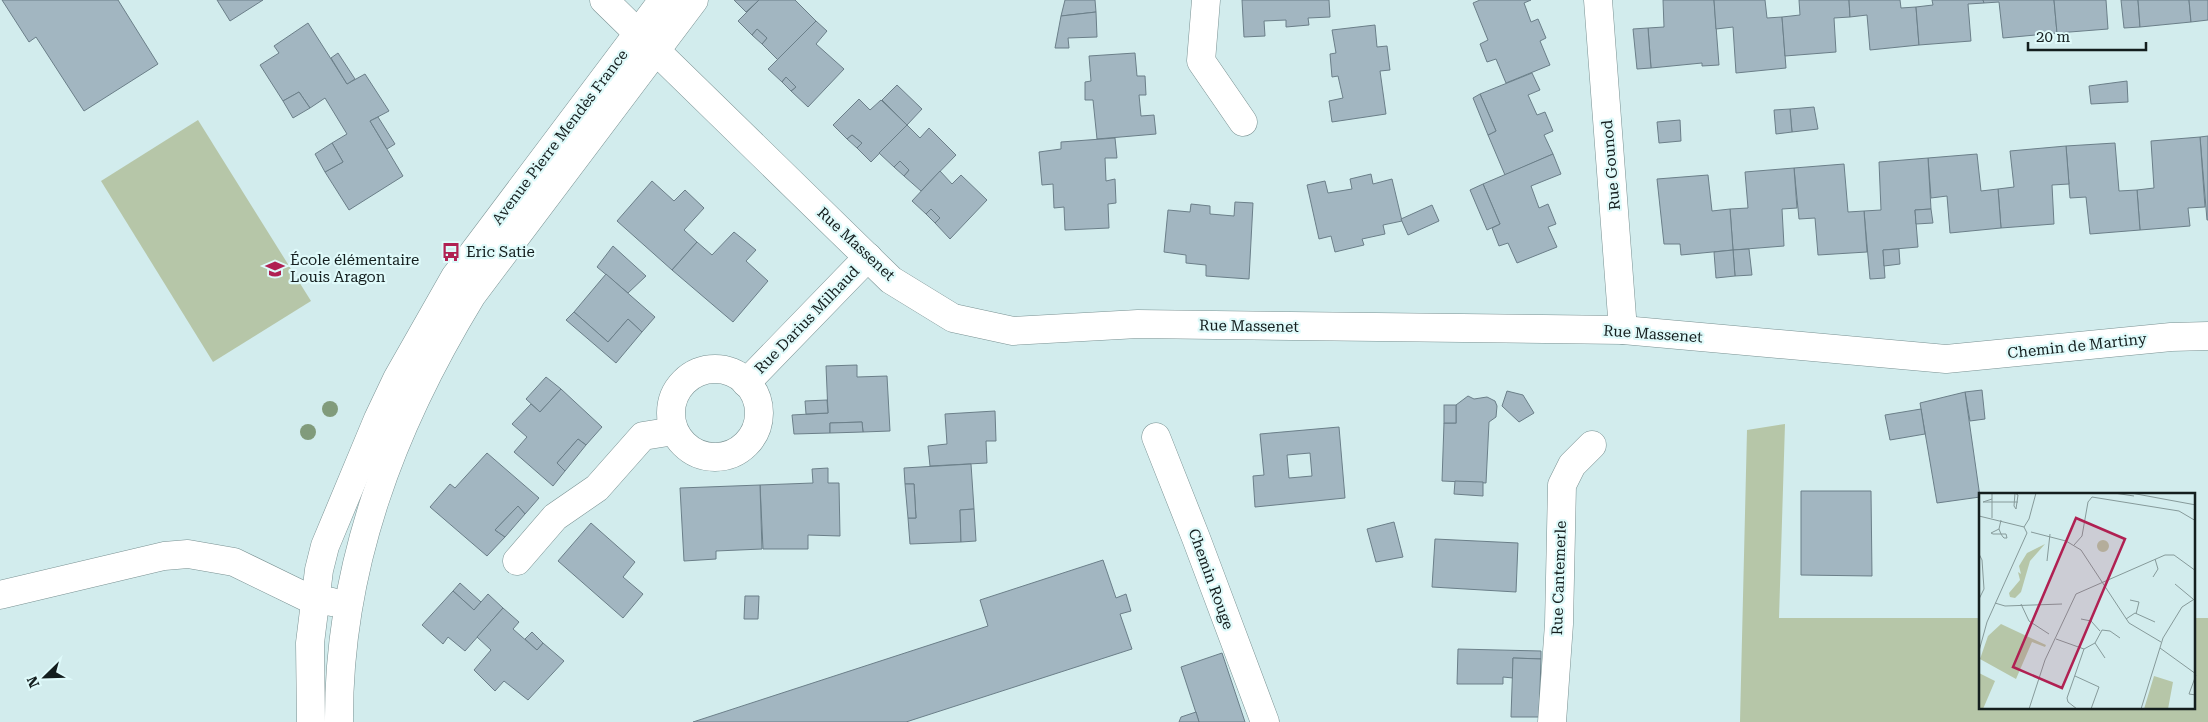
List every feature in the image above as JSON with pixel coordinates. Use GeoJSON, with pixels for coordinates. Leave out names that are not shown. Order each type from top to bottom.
{"type":"FeatureCollection","features":[{"type":"Feature","properties":{"kind":"street","name":"Rue Massenet"},"geometry":{"type":"LineString","coordinates":[[604,0],[891,280],[953,318],[1012,331],[1138,324],[1623,330],[1946,360]]}},
{"type":"Feature","properties":{"kind":"street","name":"Avenue Pierre Mendès France"},"geometry":{"type":"LineString","coordinates":[[339,722],[339,698],[349,605],[356,564],[377,492],[401,429],[443,342],[472,295],[648,42],[663,0]]}},
{"type":"Feature","properties":{"kind":"street","name":"Avenue Pierre Mendès France"},"geometry":{"type":"LineString","coordinates":[[311,722],[310,643],[319,570],[325,546],[378,418],[397,379],[455,276],[648,42],[694,0]]}},
{"type":"Feature","properties":{"kind":"street"},"geometry":{"type":"LineString","coordinates":[[1206,0],[1201,60],[1243,122]]}},
{"type":"Feature","properties":{"kind":"street","name":"Rue Gounod"},"geometry":{"type":"LineString","coordinates":[[1598,0],[1623,330]]}},
{"type":"Feature","properties":{"kind":"street","name":"Rue Darius Milhaud"},"geometry":{"type":"LineString","coordinates":[[746,383],[868,257]]}},
{"type":"Feature","properties":{"kind":"street","name":"Chemin de Martiny"},"geometry":{"type":"LineString","coordinates":[[1946,360],[2171,337],[2208,336]]}},
{"type":"Feature","properties":{"kind":"street"},"geometry":{"type":"LineString","coordinates":[[728,370],[751,388],[758,401],[759,416],[756,430],[748,443],[736,452],[722,457],[708,457],[694,452],[682,443],[674,430],[671,417],[672,402],[677,389],[687,379],[700,371],[728,370]]}},
{"type":"Feature","properties":{"kind":"street"},"geometry":{"type":"LineString","coordinates":[[517,562],[555,518],[597,488],[643,436],[674,430]]}},
{"type":"Feature","properties":{"kind":"street","name":"Chemin Rouge"},"geometry":{"type":"LineString","coordinates":[[1156,437],[1265,722]]}},
{"type":"Feature","properties":{"kind":"street","name":"Rue Cantemerle"},"geometry":{"type":"LineString","coordinates":[[1552,722],[1559,624],[1562,485],[1572,465],[1592,445]]}},
{"type":"Feature","properties":{"kind":"street"},"geometry":{"type":"LineString","coordinates":[[0,595],[164,556],[188,554],[234,562],[306,597],[349,605]]}},
{"type":"Feature","properties":{"kind":"green space"},"geometry":{"type":"Polygon","coordinates":[[[198,120],[311,301],[213,362],[101,181],[198,120]]]}},
{"type":"Feature","properties":{"kind":"green space"},"geometry":{"type":"Polygon","coordinates":[[[1785,424],[1779,618],[1979,618],[1979,710],[2196,710],[2196,618],[2208,618],[2208,722],[1740,722],[1747,430],[1785,424]]]}},
{"type":"Feature","properties":{"kind":"building"},"geometry":{"type":"Polygon","coordinates":[[[2,0],[118,0],[158,64],[84,111],[36,37],[29,42],[2,0]]]}},
{"type":"Feature","properties":{"kind":"building"},"geometry":{"type":"Polygon","coordinates":[[[217,0],[263,0],[230,21],[217,0]]]}},
{"type":"Feature","properties":{"kind":"building"},"geometry":{"type":"Polygon","coordinates":[[[734,0],[759,0],[746,12],[734,0]]]}},
{"type":"Feature","properties":{"kind":"building"},"geometry":{"type":"Polygon","coordinates":[[[759,0],[795,0],[816,21],[778,60],[762,44],[767,38],[757,29],[752,35],[738,21],[759,0]]]}},
{"type":"Feature","properties":{"kind":"building"},"geometry":{"type":"Polygon","coordinates":[[[1065,0],[1095,0],[1096,12],[1061,16],[1065,0]]]}},
{"type":"Feature","properties":{"kind":"building"},"geometry":{"type":"Polygon","coordinates":[[[1242,0],[1329,0],[1330,17],[1308,18],[1309,25],[1286,27],[1286,20],[1264,21],[1265,36],[1244,37],[1242,0]]]}},
{"type":"Feature","properties":{"kind":"building"},"geometry":{"type":"Polygon","coordinates":[[[1480,0],[1531,0],[1524,3],[1531,22],[1538,19],[1546,38],[1540,41],[1550,65],[1506,83],[1496,59],[1487,62],[1480,44],[1488,40],[1473,3],[1480,0]]]}},
{"type":"Feature","properties":{"kind":"building"},"geometry":{"type":"Polygon","coordinates":[[[1663,0],[1714,0],[1719,65],[1702,66],[1702,63],[1651,68],[1648,28],[1664,27],[1663,0]]]}},
{"type":"Feature","properties":{"kind":"building"},"geometry":{"type":"Polygon","coordinates":[[[1714,0],[1765,0],[1767,18],[1782,17],[1786,68],[1736,73],[1733,27],[1716,29],[1714,0]]]}},
{"type":"Feature","properties":{"kind":"building"},"geometry":{"type":"Polygon","coordinates":[[[1799,0],[1849,0],[1850,17],[1834,18],[1836,52],[1785,56],[1782,17],[1800,15],[1799,0]]]}},
{"type":"Feature","properties":{"kind":"building"},"geometry":{"type":"Polygon","coordinates":[[[1849,0],[1900,0],[1901,8],[1916,7],[1919,45],[1870,50],[1867,15],[1850,17],[1849,0]]]}},
{"type":"Feature","properties":{"kind":"building"},"geometry":{"type":"Polygon","coordinates":[[[1932,0],[1983,0],[1984,3],[1968,4],[1971,41],[1919,45],[1916,7],[1933,5],[1932,0]]]}},
{"type":"Feature","properties":{"kind":"building"},"geometry":{"type":"Polygon","coordinates":[[[1983,0],[2054,0],[2057,33],[2003,38],[1999,2],[1984,3],[1983,0]]]}},
{"type":"Feature","properties":{"kind":"building"},"geometry":{"type":"Polygon","coordinates":[[[2054,0],[2106,0],[2108,29],[2057,33],[2054,0]]]}},
{"type":"Feature","properties":{"kind":"building"},"geometry":{"type":"Polygon","coordinates":[[[2121,0],[2138,0],[2140,27],[2124,28],[2121,0]]]}},
{"type":"Feature","properties":{"kind":"building"},"geometry":{"type":"Polygon","coordinates":[[[2138,0],[2189,0],[2191,22],[2140,27],[2138,0]]]}},
{"type":"Feature","properties":{"kind":"building"},"geometry":{"type":"Polygon","coordinates":[[[2189,0],[2208,0],[2208,20],[2191,22],[2189,0]]]}},
{"type":"Feature","properties":{"kind":"building"},"geometry":{"type":"Polygon","coordinates":[[[1096,12],[1097,37],[1068,38],[1069,48],[1055,48],[1061,16],[1096,12]]]}},
{"type":"Feature","properties":{"kind":"building"},"geometry":{"type":"Polygon","coordinates":[[[816,21],[827,31],[816,44],[844,69],[808,107],[791,91],[796,87],[786,77],[782,82],[768,69],[816,21]]]}},
{"type":"Feature","properties":{"kind":"building"},"geometry":{"type":"Polygon","coordinates":[[[308,23],[347,84],[365,74],[389,111],[370,121],[403,176],[349,210],[325,172],[343,162],[332,143],[347,134],[325,98],[310,108],[299,92],[283,101],[260,65],[279,53],[274,46],[308,23]]]}},
{"type":"Feature","properties":{"kind":"building"},"geometry":{"type":"Polygon","coordinates":[[[1375,25],[1377,47],[1387,46],[1390,70],[1380,71],[1386,114],[1332,122],[1329,101],[1343,98],[1338,76],[1332,77],[1330,54],[1336,53],[1332,30],[1375,25]]]}},
{"type":"Feature","properties":{"kind":"building"},"geometry":{"type":"Polygon","coordinates":[[[1648,28],[1651,68],[1637,69],[1633,29],[1648,28]]]}},
{"type":"Feature","properties":{"kind":"building"},"geometry":{"type":"Polygon","coordinates":[[[757,29],[767,38],[762,44],[752,35],[757,29]]]}},
{"type":"Feature","properties":{"kind":"building"},"geometry":{"type":"Polygon","coordinates":[[[338,53],[355,79],[347,84],[331,58],[338,53]]]}},
{"type":"Feature","properties":{"kind":"building"},"geometry":{"type":"Polygon","coordinates":[[[1135,53],[1137,76],[1145,76],[1146,95],[1139,95],[1141,116],[1154,115],[1156,134],[1097,139],[1093,100],[1085,100],[1085,82],[1091,81],[1089,56],[1135,53]]]}},
{"type":"Feature","properties":{"kind":"building"},"geometry":{"type":"Polygon","coordinates":[[[1532,73],[1540,90],[1528,95],[1537,115],[1545,112],[1553,131],[1544,135],[1553,154],[1505,175],[1488,135],[1496,131],[1480,94],[1532,73]]]}},
{"type":"Feature","properties":{"kind":"building"},"geometry":{"type":"Polygon","coordinates":[[[786,77],[796,87],[791,91],[782,82],[786,77]]]}},
{"type":"Feature","properties":{"kind":"building"},"geometry":{"type":"Polygon","coordinates":[[[2127,81],[2128,102],[2091,104],[2089,86],[2127,81]]]}},
{"type":"Feature","properties":{"kind":"building"},"geometry":{"type":"Polygon","coordinates":[[[897,85],[922,109],[907,125],[882,100],[897,85]]]}},
{"type":"Feature","properties":{"kind":"building"},"geometry":{"type":"Polygon","coordinates":[[[299,92],[310,108],[293,118],[283,101],[299,92]]]}},
{"type":"Feature","properties":{"kind":"building"},"geometry":{"type":"Polygon","coordinates":[[[1480,94],[1496,131],[1488,135],[1473,98],[1480,94]]]}},
{"type":"Feature","properties":{"kind":"building"},"geometry":{"type":"Polygon","coordinates":[[[859,99],[870,110],[881,100],[907,125],[871,162],[857,148],[862,143],[852,135],[847,139],[833,125],[859,99]]]}},
{"type":"Feature","properties":{"kind":"building"},"geometry":{"type":"Polygon","coordinates":[[[1814,107],[1818,129],[1792,132],[1790,109],[1814,107]]]}},
{"type":"Feature","properties":{"kind":"building"},"geometry":{"type":"Polygon","coordinates":[[[1790,109],[1792,132],[1776,134],[1774,110],[1790,109]]]}},
{"type":"Feature","properties":{"kind":"building"},"geometry":{"type":"Polygon","coordinates":[[[378,117],[395,144],[387,149],[370,121],[378,117]]]}},
{"type":"Feature","properties":{"kind":"building"},"geometry":{"type":"Polygon","coordinates":[[[1680,120],[1681,141],[1659,143],[1657,122],[1680,120]]]}},
{"type":"Feature","properties":{"kind":"building"},"geometry":{"type":"Polygon","coordinates":[[[907,125],[920,138],[929,128],[956,155],[921,191],[904,176],[909,170],[900,161],[894,167],[879,153],[907,125]]]}},
{"type":"Feature","properties":{"kind":"building"},"geometry":{"type":"Polygon","coordinates":[[[852,135],[862,143],[857,148],[847,139],[852,135]]]}},
{"type":"Feature","properties":{"kind":"building"},"geometry":{"type":"Polygon","coordinates":[[[2208,136],[2208,220],[2207,220],[2200,137],[2208,136]]]}},
{"type":"Feature","properties":{"kind":"building"},"geometry":{"type":"Polygon","coordinates":[[[2200,137],[2205,207],[2188,208],[2190,226],[2140,230],[2137,190],[2154,188],[2151,141],[2200,137]]]}},
{"type":"Feature","properties":{"kind":"building"},"geometry":{"type":"Polygon","coordinates":[[[1115,138],[1117,158],[1105,158],[1106,181],[1115,179],[1116,203],[1108,204],[1109,228],[1065,230],[1064,207],[1054,208],[1053,184],[1042,185],[1039,152],[1061,149],[1061,142],[1115,138]]]}},
{"type":"Feature","properties":{"kind":"building"},"geometry":{"type":"Polygon","coordinates":[[[332,143],[343,162],[325,172],[315,154],[332,143]]]}},
{"type":"Feature","properties":{"kind":"building"},"geometry":{"type":"Polygon","coordinates":[[[2115,143],[2119,191],[2137,190],[2140,230],[2090,234],[2086,197],[2070,198],[2066,146],[2115,143]]]}},
{"type":"Feature","properties":{"kind":"building"},"geometry":{"type":"Polygon","coordinates":[[[2066,146],[2069,184],[2052,185],[2054,224],[2001,228],[1998,189],[2014,187],[2010,151],[2066,146]]]}},
{"type":"Feature","properties":{"kind":"building"},"geometry":{"type":"Polygon","coordinates":[[[1553,154],[1561,174],[1531,186],[1539,208],[1548,204],[1556,224],[1548,227],[1557,247],[1517,263],[1508,243],[1499,246],[1492,228],[1500,224],[1483,184],[1553,154]]]}},
{"type":"Feature","properties":{"kind":"building"},"geometry":{"type":"Polygon","coordinates":[[[1977,154],[1981,191],[1998,189],[2001,228],[1950,233],[1947,196],[1931,198],[1928,158],[1977,154]]]}},
{"type":"Feature","properties":{"kind":"building"},"geometry":{"type":"Polygon","coordinates":[[[1928,158],[1931,209],[1915,210],[1918,247],[1883,250],[1885,278],[1870,279],[1864,211],[1881,210],[1879,162],[1928,158]]]}},
{"type":"Feature","properties":{"kind":"building"},"geometry":{"type":"Polygon","coordinates":[[[900,161],[909,170],[904,176],[894,167],[900,161]]]}},
{"type":"Feature","properties":{"kind":"building"},"geometry":{"type":"Polygon","coordinates":[[[1844,164],[1848,212],[1864,211],[1867,252],[1818,255],[1815,218],[1799,219],[1794,168],[1844,164]]]}},
{"type":"Feature","properties":{"kind":"building"},"geometry":{"type":"Polygon","coordinates":[[[1794,168],[1797,208],[1782,209],[1784,246],[1733,250],[1730,209],[1748,208],[1745,172],[1794,168]]]}},
{"type":"Feature","properties":{"kind":"building"},"geometry":{"type":"Polygon","coordinates":[[[940,171],[952,184],[961,175],[987,200],[950,239],[935,223],[940,218],[931,209],[926,214],[912,201],[940,171]]]}},
{"type":"Feature","properties":{"kind":"building"},"geometry":{"type":"Polygon","coordinates":[[[1371,174],[1373,184],[1392,179],[1402,221],[1383,225],[1385,234],[1362,239],[1364,245],[1335,252],[1331,236],[1319,239],[1307,185],[1325,181],[1328,193],[1352,189],[1350,179],[1371,174]]]}},
{"type":"Feature","properties":{"kind":"building"},"geometry":{"type":"Polygon","coordinates":[[[1708,175],[1712,211],[1730,209],[1733,250],[1681,255],[1680,244],[1664,244],[1657,179],[1708,175]]]}},
{"type":"Feature","properties":{"kind":"building"},"geometry":{"type":"Polygon","coordinates":[[[652,181],[674,201],[685,190],[704,208],[684,230],[697,242],[672,270],[617,221],[652,181]]]}},
{"type":"Feature","properties":{"kind":"building"},"geometry":{"type":"Polygon","coordinates":[[[1483,184],[1500,224],[1487,230],[1470,190],[1483,184]]]}},
{"type":"Feature","properties":{"kind":"building"},"geometry":{"type":"Polygon","coordinates":[[[1235,202],[1253,203],[1249,279],[1206,276],[1206,265],[1186,263],[1186,255],[1164,252],[1168,210],[1190,212],[1191,204],[1210,206],[1210,214],[1234,216],[1235,202]]]}},
{"type":"Feature","properties":{"kind":"building"},"geometry":{"type":"Polygon","coordinates":[[[1432,205],[1439,221],[1408,235],[1401,219],[1432,205]]]}},
{"type":"Feature","properties":{"kind":"building"},"geometry":{"type":"Polygon","coordinates":[[[931,209],[940,218],[935,223],[926,214],[931,209]]]}},
{"type":"Feature","properties":{"kind":"building"},"geometry":{"type":"Polygon","coordinates":[[[1931,209],[1933,223],[1916,224],[1915,210],[1931,209]]]}},
{"type":"Feature","properties":{"kind":"building"},"geometry":{"type":"Polygon","coordinates":[[[734,232],[756,250],[746,261],[768,281],[733,322],[672,270],[697,242],[712,255],[734,232]]]}},
{"type":"Feature","properties":{"kind":"building"},"geometry":{"type":"Polygon","coordinates":[[[613,246],[646,276],[628,293],[597,267],[613,246]]]}},
{"type":"Feature","properties":{"kind":"building"},"geometry":{"type":"Polygon","coordinates":[[[1749,249],[1752,275],[1735,276],[1733,250],[1749,249]]]}},
{"type":"Feature","properties":{"kind":"building"},"geometry":{"type":"Polygon","coordinates":[[[1899,249],[1900,264],[1884,266],[1883,250],[1899,249]]]}},
{"type":"Feature","properties":{"kind":"building"},"geometry":{"type":"Polygon","coordinates":[[[1733,250],[1735,276],[1716,278],[1714,252],[1733,250]]]}},
{"type":"Feature","properties":{"kind":"building"},"geometry":{"type":"Polygon","coordinates":[[[606,274],[655,317],[642,332],[628,319],[608,342],[574,312],[606,274]]]}},
{"type":"Feature","properties":{"kind":"building"},"geometry":{"type":"Polygon","coordinates":[[[574,312],[608,342],[628,319],[642,332],[616,363],[566,320],[574,312]]]}},
{"type":"Feature","properties":{"kind":"building"},"geometry":{"type":"Polygon","coordinates":[[[857,365],[857,377],[887,376],[890,431],[863,432],[862,422],[830,423],[830,433],[794,434],[792,415],[828,413],[826,366],[857,365]]]}},
{"type":"Feature","properties":{"kind":"building"},"geometry":{"type":"Polygon","coordinates":[[[546,377],[561,389],[540,412],[526,399],[546,377]]]}},
{"type":"Feature","properties":{"kind":"building"},"geometry":{"type":"Polygon","coordinates":[[[561,389],[602,427],[586,445],[578,439],[557,463],[565,471],[553,486],[514,452],[527,437],[512,424],[531,404],[540,412],[561,389]]]}},
{"type":"Feature","properties":{"kind":"building"},"geometry":{"type":"Polygon","coordinates":[[[1982,390],[1985,419],[1970,421],[1965,392],[1982,390]]]}},
{"type":"Feature","properties":{"kind":"building"},"geometry":{"type":"Polygon","coordinates":[[[1507,391],[1523,395],[1534,413],[1519,422],[1502,406],[1507,391]]]}},
{"type":"Feature","properties":{"kind":"building"},"geometry":{"type":"Polygon","coordinates":[[[1965,392],[1979,497],[1937,503],[1920,403],[1965,392]]]}},
{"type":"Feature","properties":{"kind":"building"},"geometry":{"type":"Polygon","coordinates":[[[1468,396],[1474,399],[1487,397],[1495,401],[1497,406],[1496,417],[1489,422],[1486,483],[1442,481],[1444,423],[1456,423],[1456,405],[1468,396]]]}},
{"type":"Feature","properties":{"kind":"building"},"geometry":{"type":"Polygon","coordinates":[[[827,400],[828,413],[806,414],[805,401],[827,400]]]}},
{"type":"Feature","properties":{"kind":"building"},"geometry":{"type":"Polygon","coordinates":[[[1444,405],[1456,405],[1456,423],[1444,423],[1444,405]]]}},
{"type":"Feature","properties":{"kind":"building"},"geometry":{"type":"Polygon","coordinates":[[[1921,409],[1925,434],[1890,440],[1885,415],[1921,409]]]}},
{"type":"Feature","properties":{"kind":"building"},"geometry":{"type":"Polygon","coordinates":[[[995,411],[996,441],[986,441],[987,463],[930,466],[928,446],[947,444],[945,414],[995,411]]]}},
{"type":"Feature","properties":{"kind":"building"},"geometry":{"type":"Polygon","coordinates":[[[862,422],[863,432],[830,433],[830,423],[862,422]]]}},
{"type":"Feature","properties":{"kind":"building"},"geometry":{"type":"Polygon","coordinates":[[[1339,427],[1345,498],[1255,507],[1253,476],[1264,475],[1260,434],[1339,427]],[[1310,453],[1287,455],[1289,478],[1312,476],[1310,453]]]}},
{"type":"Feature","properties":{"kind":"building"},"geometry":{"type":"Polygon","coordinates":[[[578,439],[586,445],[565,471],[557,463],[578,439]]]}},
{"type":"Feature","properties":{"kind":"building"},"geometry":{"type":"Polygon","coordinates":[[[487,453],[539,498],[525,514],[518,506],[495,530],[505,537],[487,556],[430,507],[450,484],[455,488],[487,453]]]}},
{"type":"Feature","properties":{"kind":"building"},"geometry":{"type":"Polygon","coordinates":[[[971,464],[974,509],[960,510],[961,542],[910,544],[908,518],[916,518],[914,484],[905,484],[904,468],[971,464]]]}},
{"type":"Feature","properties":{"kind":"building"},"geometry":{"type":"Polygon","coordinates":[[[828,468],[828,483],[839,483],[840,536],[808,535],[808,549],[763,549],[760,485],[813,483],[812,469],[828,468]]]}},
{"type":"Feature","properties":{"kind":"building"},"geometry":{"type":"Polygon","coordinates":[[[1455,481],[1483,482],[1483,496],[1454,494],[1455,481]]]}},
{"type":"Feature","properties":{"kind":"building"},"geometry":{"type":"Polygon","coordinates":[[[905,484],[914,484],[916,518],[908,518],[905,484]]]}},
{"type":"Feature","properties":{"kind":"building"},"geometry":{"type":"Polygon","coordinates":[[[760,485],[762,549],[716,551],[716,559],[684,561],[680,488],[760,485]]]}},
{"type":"Feature","properties":{"kind":"building"},"geometry":{"type":"Polygon","coordinates":[[[1801,491],[1871,491],[1872,576],[1801,575],[1801,491]]]}},
{"type":"Feature","properties":{"kind":"building"},"geometry":{"type":"Polygon","coordinates":[[[518,506],[525,514],[505,537],[495,530],[518,506]]]}},
{"type":"Feature","properties":{"kind":"building"},"geometry":{"type":"Polygon","coordinates":[[[974,509],[976,541],[961,542],[960,510],[974,509]]]}},
{"type":"Feature","properties":{"kind":"building"},"geometry":{"type":"Polygon","coordinates":[[[1394,522],[1403,557],[1376,562],[1367,529],[1394,522]]]}},
{"type":"Feature","properties":{"kind":"building"},"geometry":{"type":"Polygon","coordinates":[[[591,523],[635,562],[623,577],[643,594],[623,618],[558,561],[591,523]]]}},
{"type":"Feature","properties":{"kind":"building"},"geometry":{"type":"Polygon","coordinates":[[[1435,539],[1518,543],[1516,592],[1432,587],[1435,539]]]}},
{"type":"Feature","properties":{"kind":"building"},"geometry":{"type":"Polygon","coordinates":[[[1103,560],[1116,598],[1126,594],[1131,611],[1120,614],[1132,649],[906,722],[693,722],[988,626],[980,600],[1103,560]]]}},
{"type":"Feature","properties":{"kind":"building"},"geometry":{"type":"Polygon","coordinates":[[[460,583],[481,602],[474,610],[453,591],[460,583]]]}},
{"type":"Feature","properties":{"kind":"building"},"geometry":{"type":"Polygon","coordinates":[[[453,591],[474,610],[488,594],[503,608],[465,651],[448,637],[443,644],[422,625],[453,591]]]}},
{"type":"Feature","properties":{"kind":"building"},"geometry":{"type":"Polygon","coordinates":[[[745,596],[759,596],[758,619],[744,619],[745,596]]]}},
{"type":"Feature","properties":{"kind":"building"},"geometry":{"type":"Polygon","coordinates":[[[503,608],[519,622],[513,629],[537,650],[543,643],[564,661],[528,700],[504,681],[495,691],[474,670],[491,650],[477,637],[503,608]]]}},
{"type":"Feature","properties":{"kind":"building"},"geometry":{"type":"Polygon","coordinates":[[[532,632],[543,643],[537,650],[525,639],[532,632]]]}},
{"type":"Feature","properties":{"kind":"building"},"geometry":{"type":"Polygon","coordinates":[[[1458,649],[1541,651],[1541,659],[1513,658],[1513,678],[1503,677],[1503,684],[1457,684],[1458,649]]]}},
{"type":"Feature","properties":{"kind":"building"},"geometry":{"type":"Polygon","coordinates":[[[1222,653],[1245,722],[1199,722],[1181,667],[1222,653]]]}},
{"type":"Feature","properties":{"kind":"building"},"geometry":{"type":"Polygon","coordinates":[[[1513,658],[1541,659],[1539,717],[1511,717],[1513,658]]]}},
{"type":"Feature","properties":{"kind":"building"},"geometry":{"type":"Polygon","coordinates":[[[1196,712],[1199,722],[1179,722],[1181,717],[1196,712]]]}},
{"type":"Feature","properties":{"kind":"place","name":"Eric Satie"},"geometry":{"type":"Point","coordinates":[451,252]}},
{"type":"Feature","properties":{"kind":"place","name":"École élémentaire Louis Aragon"},"geometry":{"type":"Point","coordinates":[275,269]}}]}
